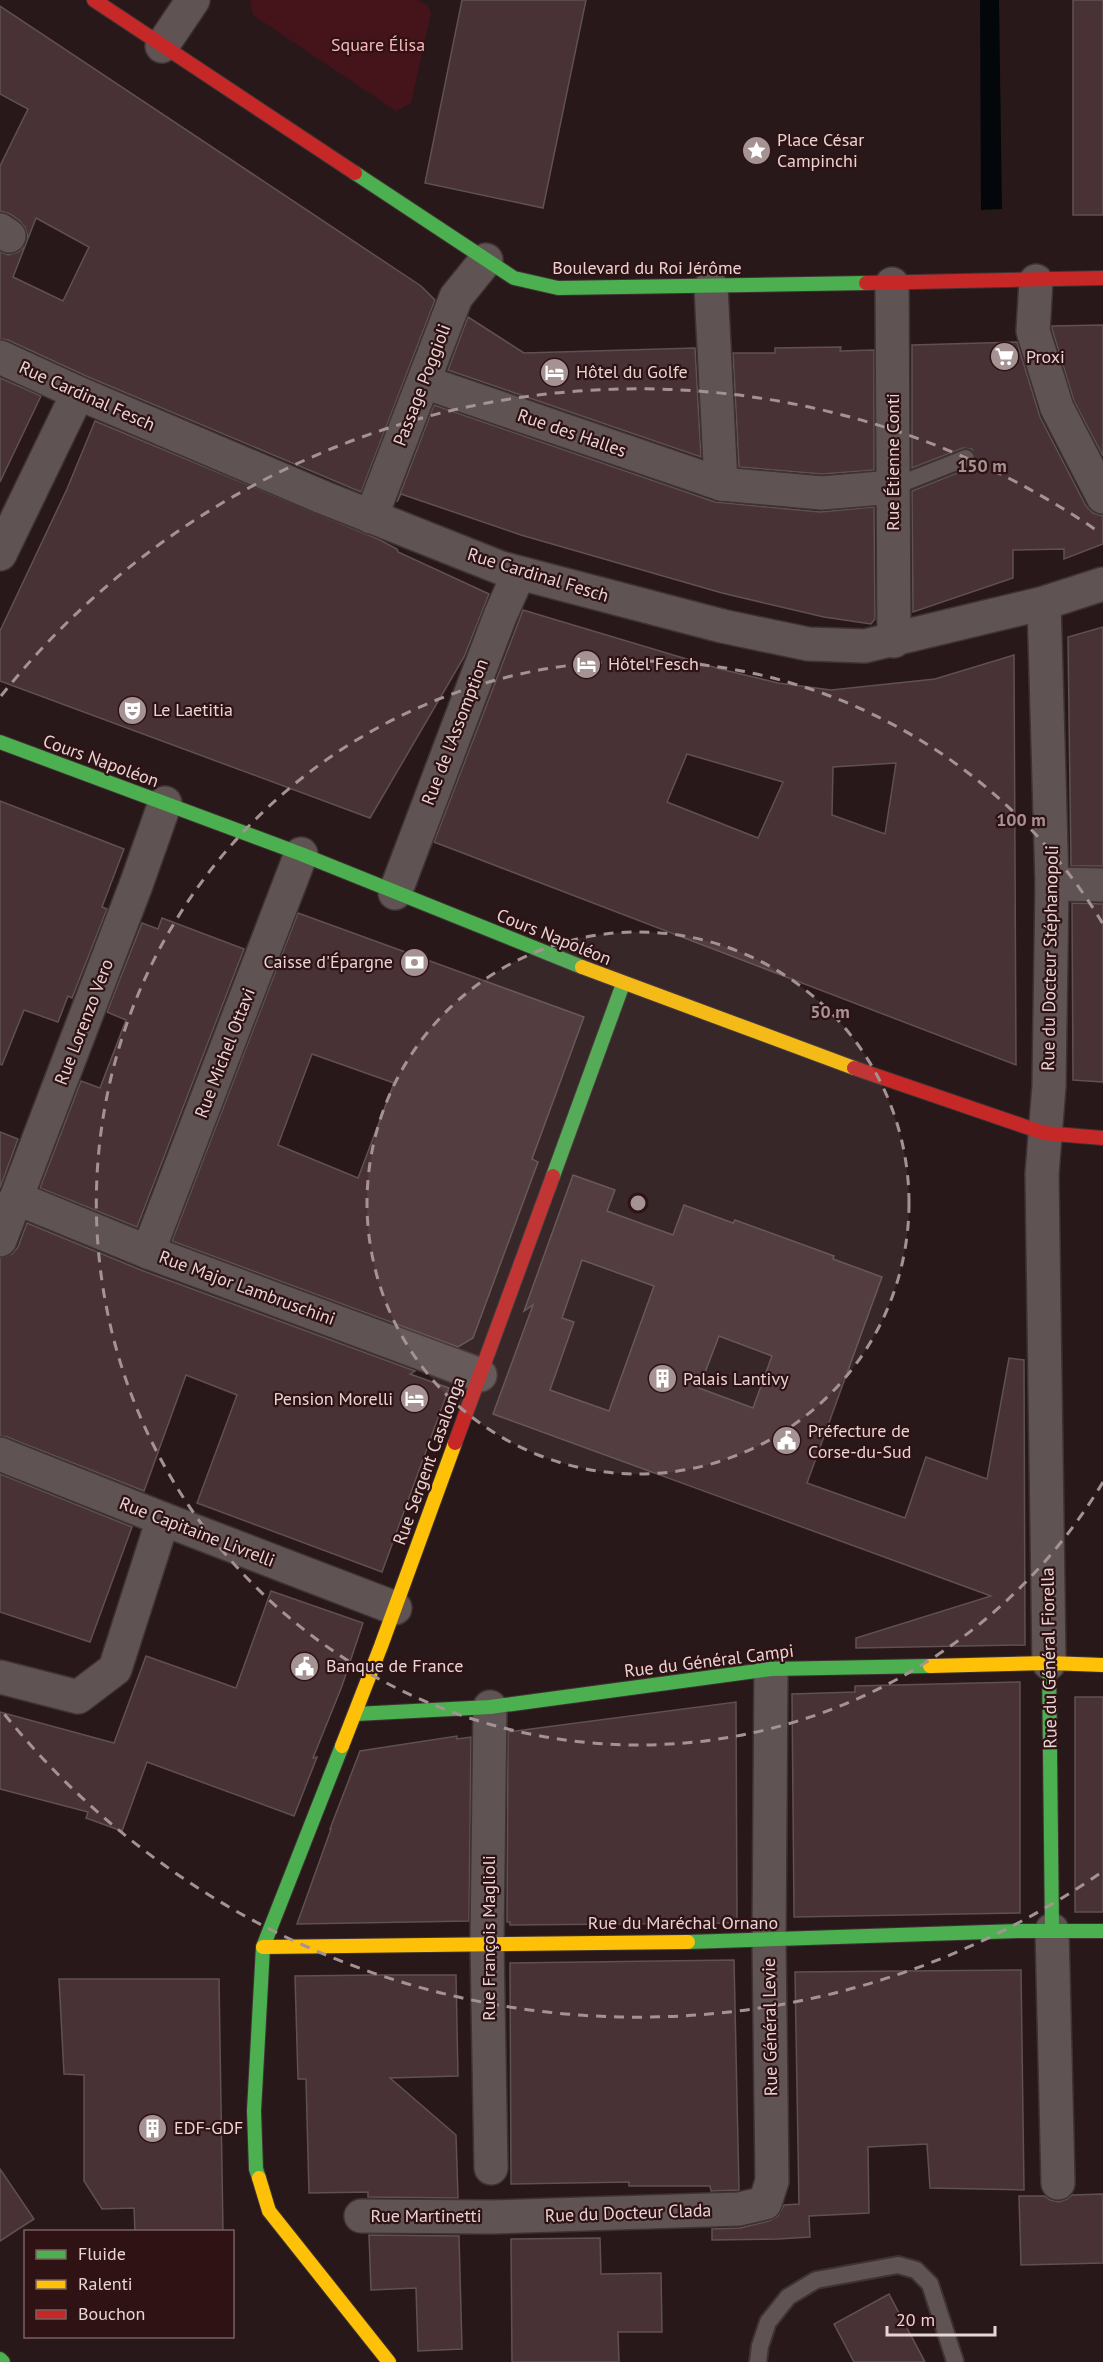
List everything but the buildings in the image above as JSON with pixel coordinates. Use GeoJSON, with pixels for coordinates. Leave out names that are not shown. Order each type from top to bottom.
{"type":"FeatureCollection","features":[{"type":"Feature","properties":{"kind":"main road","name":"Boulevard du Roi Jérôme"},"geometry":{"type":"LineString","coordinates":[[94,0],[514,278],[558,288],[892,284],[1103,278]]}},
{"type":"Feature","properties":{"kind":"main road","name":"Cours Napoléon"},"geometry":{"type":"LineString","coordinates":[[0,742],[301,854],[623,984],[918,1092],[1044,1133],[1103,1137]]}},
{"type":"Feature","properties":{"kind":"main road","name":"Rue Sergent Casalonga"},"geometry":{"type":"LineString","coordinates":[[389,2362],[270,2211],[256,2169],[254,2111],[263,1947],[356,1714],[623,984]]}},
{"type":"Feature","properties":{"kind":"main road","name":"Rue du Général Campi"},"geometry":{"type":"LineString","coordinates":[[356,1714],[490,1707],[771,1669],[1049,1663],[1103,1665]]}},
{"type":"Feature","properties":{"kind":"main road","name":"Rue du Général Fiorella"},"geometry":{"type":"LineString","coordinates":[[1049,1663],[1052,1930]]}},
{"type":"Feature","properties":{"kind":"main road","name":"Rue du Maréchal Ornano"},"geometry":{"type":"LineString","coordinates":[[263,1947],[769,1941],[1052,1930],[1103,1931]]}},
{"type":"Feature","properties":{"kind":"street"},"geometry":{"type":"LineString","coordinates":[[162,46],[193,0]]}},
{"type":"Feature","properties":{"kind":"street","name":"Passage Poggioli"},"geometry":{"type":"LineString","coordinates":[[371,517],[456,297],[486,260]]}},
{"type":"Feature","properties":{"kind":"street"},"geometry":{"type":"LineString","coordinates":[[1036,281],[1033,331],[1036,342],[1058,408],[1103,497]]}},
{"type":"Feature","properties":{"kind":"street","name":"Rue Étienne Conti"},"geometry":{"type":"LineString","coordinates":[[892,284],[894,641]]}},
{"type":"Feature","properties":{"kind":"street"},"geometry":{"type":"LineString","coordinates":[[711,287],[721,484]]}},
{"type":"Feature","properties":{"kind":"street","name":"Rue Cardinal Fesch"},"geometry":{"type":"LineString","coordinates":[[0,357],[78,393],[371,517],[501,568],[722,626],[808,644],[865,646],[894,641],[1044,603],[1103,584]]}},
{"type":"Feature","properties":{"kind":"street","name":"Rue des Halles"},"geometry":{"type":"LineString","coordinates":[[424,382],[721,484],[822,493],[893,487]]}},
{"type":"Feature","properties":{"kind":"street"},"geometry":{"type":"LineString","coordinates":[[0,554],[78,393]]}},
{"type":"Feature","properties":{"kind":"street","name":"Rue de l'Assomption"},"geometry":{"type":"LineString","coordinates":[[394,893],[500,616],[519,573]]}},
{"type":"Feature","properties":{"kind":"street","name":"Rue du Docteur Stéphanopoli"},"geometry":{"type":"LineString","coordinates":[[1044,603],[1053,884],[1049,1086],[1044,1133]]}},
{"type":"Feature","properties":{"kind":"street","name":"Rue Lorenzo Vero"},"geometry":{"type":"LineString","coordinates":[[0,1240],[136,885],[165,803]]}},
{"type":"Feature","properties":{"kind":"street","name":"Rue Michel Ottavi"},"geometry":{"type":"LineString","coordinates":[[148,1252],[301,854]]}},
{"type":"Feature","properties":{"kind":"street"},"geometry":{"type":"LineString","coordinates":[[1053,884],[1103,885]]}},
{"type":"Feature","properties":{"kind":"street","name":"Rue du Général Fiorella"},"geometry":{"type":"LineString","coordinates":[[1044,1133],[1042,1174],[1049,1663]]}},
{"type":"Feature","properties":{"kind":"street","name":"Rue Major Lambruschini"},"geometry":{"type":"LineString","coordinates":[[16,1198],[148,1252],[480,1375]]}},
{"type":"Feature","properties":{"kind":"street","name":"Rue Capitaine Livrelli"},"geometry":{"type":"LineString","coordinates":[[0,1454],[163,1520],[395,1608]]}},
{"type":"Feature","properties":{"kind":"street"},"geometry":{"type":"LineString","coordinates":[[0,1677],[78,1697],[115,1669],[163,1520]]}},
{"type":"Feature","properties":{"kind":"street","name":"Rue Général Levie"},"geometry":{"type":"LineString","coordinates":[[765,2203],[772,2181],[769,1941],[771,1669]]}},
{"type":"Feature","properties":{"kind":"street","name":"Rue François Maglioli"},"geometry":{"type":"LineString","coordinates":[[490,1707],[487,1943],[491,2168]]}},
{"type":"Feature","properties":{"kind":"street","name":"Rue du Général Fiorella"},"geometry":{"type":"LineString","coordinates":[[1052,1930],[1058,2183]]}},
{"type":"Feature","properties":{"kind":"street","name":"Rue du Docteur Clada"},"geometry":{"type":"LineString","coordinates":[[491,2217],[739,2209],[765,2203]]}},
{"type":"Feature","properties":{"kind":"street","name":"Rue Martinetti"},"geometry":{"type":"LineString","coordinates":[[361,2216],[491,2217]]}},
{"type":"Feature","properties":{"kind":"lane"},"geometry":{"type":"LineString","coordinates":[[893,487],[966,458]]}},
{"type":"Feature","properties":{"kind":"lane"},"geometry":{"type":"LineString","coordinates":[[758,2362],[760,2346],[768,2322],[788,2297],[816,2280],[898,2265],[916,2270],[930,2284],[955,2361]]}},
{"type":"Feature","properties":{"kind":"green space","name":"Square Élisa"},"geometry":{"type":"Polygon","coordinates":[[[250,0],[418,0],[427,5],[431,13],[411,103],[396,111],[253,15],[250,0]]]}},
{"type":"Feature","properties":{"kind":"shaded area"},"geometry":{"type":"Polygon","coordinates":[[[980,0],[999,0],[1002,209],[981,210],[980,0]]]}},
{"type":"Feature","properties":{"kind":"traffic: fast"},"geometry":{"type":"LineString","coordinates":[[355,173],[514,278],[558,288],[866,283]]}},
{"type":"Feature","properties":{"kind":"traffic: fast"},"geometry":{"type":"LineString","coordinates":[[0,742],[301,854],[582,967]]}},
{"type":"Feature","properties":{"kind":"traffic: fast"},"geometry":{"type":"LineString","coordinates":[[553,1176],[623,984]]}},
{"type":"Feature","properties":{"kind":"traffic: fast"},"geometry":{"type":"LineString","coordinates":[[1049,1663],[1052,1930]]}},
{"type":"Feature","properties":{"kind":"traffic: fast"},"geometry":{"type":"LineString","coordinates":[[356,1714],[490,1707],[771,1669],[930,1666]]}},
{"type":"Feature","properties":{"kind":"traffic: fast"},"geometry":{"type":"LineString","coordinates":[[259,2178],[256,2169],[254,2111],[263,1947],[342,1746]]}},
{"type":"Feature","properties":{"kind":"traffic: fast"},"geometry":{"type":"LineString","coordinates":[[688,1942],[1019,1931],[1103,1931]]}},
{"type":"Feature","properties":{"kind":"traffic: fast"},"geometry":{"type":"LineString","coordinates":[[0,2359],[3,2362]]}},
{"type":"Feature","properties":{"kind":"traffic: slow"},"geometry":{"type":"LineString","coordinates":[[582,967],[854,1068]]}},
{"type":"Feature","properties":{"kind":"traffic: slow"},"geometry":{"type":"LineString","coordinates":[[342,1746],[455,1443]]}},
{"type":"Feature","properties":{"kind":"traffic: slow"},"geometry":{"type":"LineString","coordinates":[[930,1666],[1049,1663],[1103,1665]]}},
{"type":"Feature","properties":{"kind":"traffic: slow"},"geometry":{"type":"LineString","coordinates":[[263,1947],[688,1942]]}},
{"type":"Feature","properties":{"kind":"traffic: slow"},"geometry":{"type":"LineString","coordinates":[[259,2178],[269,2211],[389,2362]]}},
{"type":"Feature","properties":{"kind":"traffic: jam"},"geometry":{"type":"LineString","coordinates":[[94,0],[355,173]]}},
{"type":"Feature","properties":{"kind":"traffic: jam"},"geometry":{"type":"LineString","coordinates":[[866,283],[1103,278]]}},
{"type":"Feature","properties":{"kind":"traffic: jam"},"geometry":{"type":"LineString","coordinates":[[854,1068],[1044,1133],[1103,1138]]}},
{"type":"Feature","properties":{"kind":"traffic: jam"},"geometry":{"type":"LineString","coordinates":[[455,1443],[553,1176]]}},
{"type":"Feature","properties":{"kind":"place","name":"Place César Campinchi"},"geometry":{"type":"Point","coordinates":[756,150]}},
{"type":"Feature","properties":{"kind":"place","name":"Proxi"},"geometry":{"type":"Point","coordinates":[1005,357]}},
{"type":"Feature","properties":{"kind":"place","name":"Hôtel du Golfe"},"geometry":{"type":"Point","coordinates":[555,372]}},
{"type":"Feature","properties":{"kind":"place","name":"Hôtel Fesch"},"geometry":{"type":"Point","coordinates":[587,664]}},
{"type":"Feature","properties":{"kind":"place","name":"Le Laetitia"},"geometry":{"type":"Point","coordinates":[132,710]}},
{"type":"Feature","properties":{"kind":"place","name":"Caisse d'Épargne"},"geometry":{"type":"Point","coordinates":[414,962]}},
{"type":"Feature","properties":{"kind":"place","name":"Palais Lantivy"},"geometry":{"type":"Point","coordinates":[662,1379]}},
{"type":"Feature","properties":{"kind":"place","name":"Pension Morelli"},"geometry":{"type":"Point","coordinates":[414,1399]}},
{"type":"Feature","properties":{"kind":"place","name":"Préfecture de Corse-du-Sud"},"geometry":{"type":"Point","coordinates":[787,1441]}},
{"type":"Feature","properties":{"kind":"place","name":"Banque de France"},"geometry":{"type":"Point","coordinates":[305,1666]}},
{"type":"Feature","properties":{"kind":"place","name":"EDF-GDF"},"geometry":{"type":"Point","coordinates":[153,2128]}}]}
